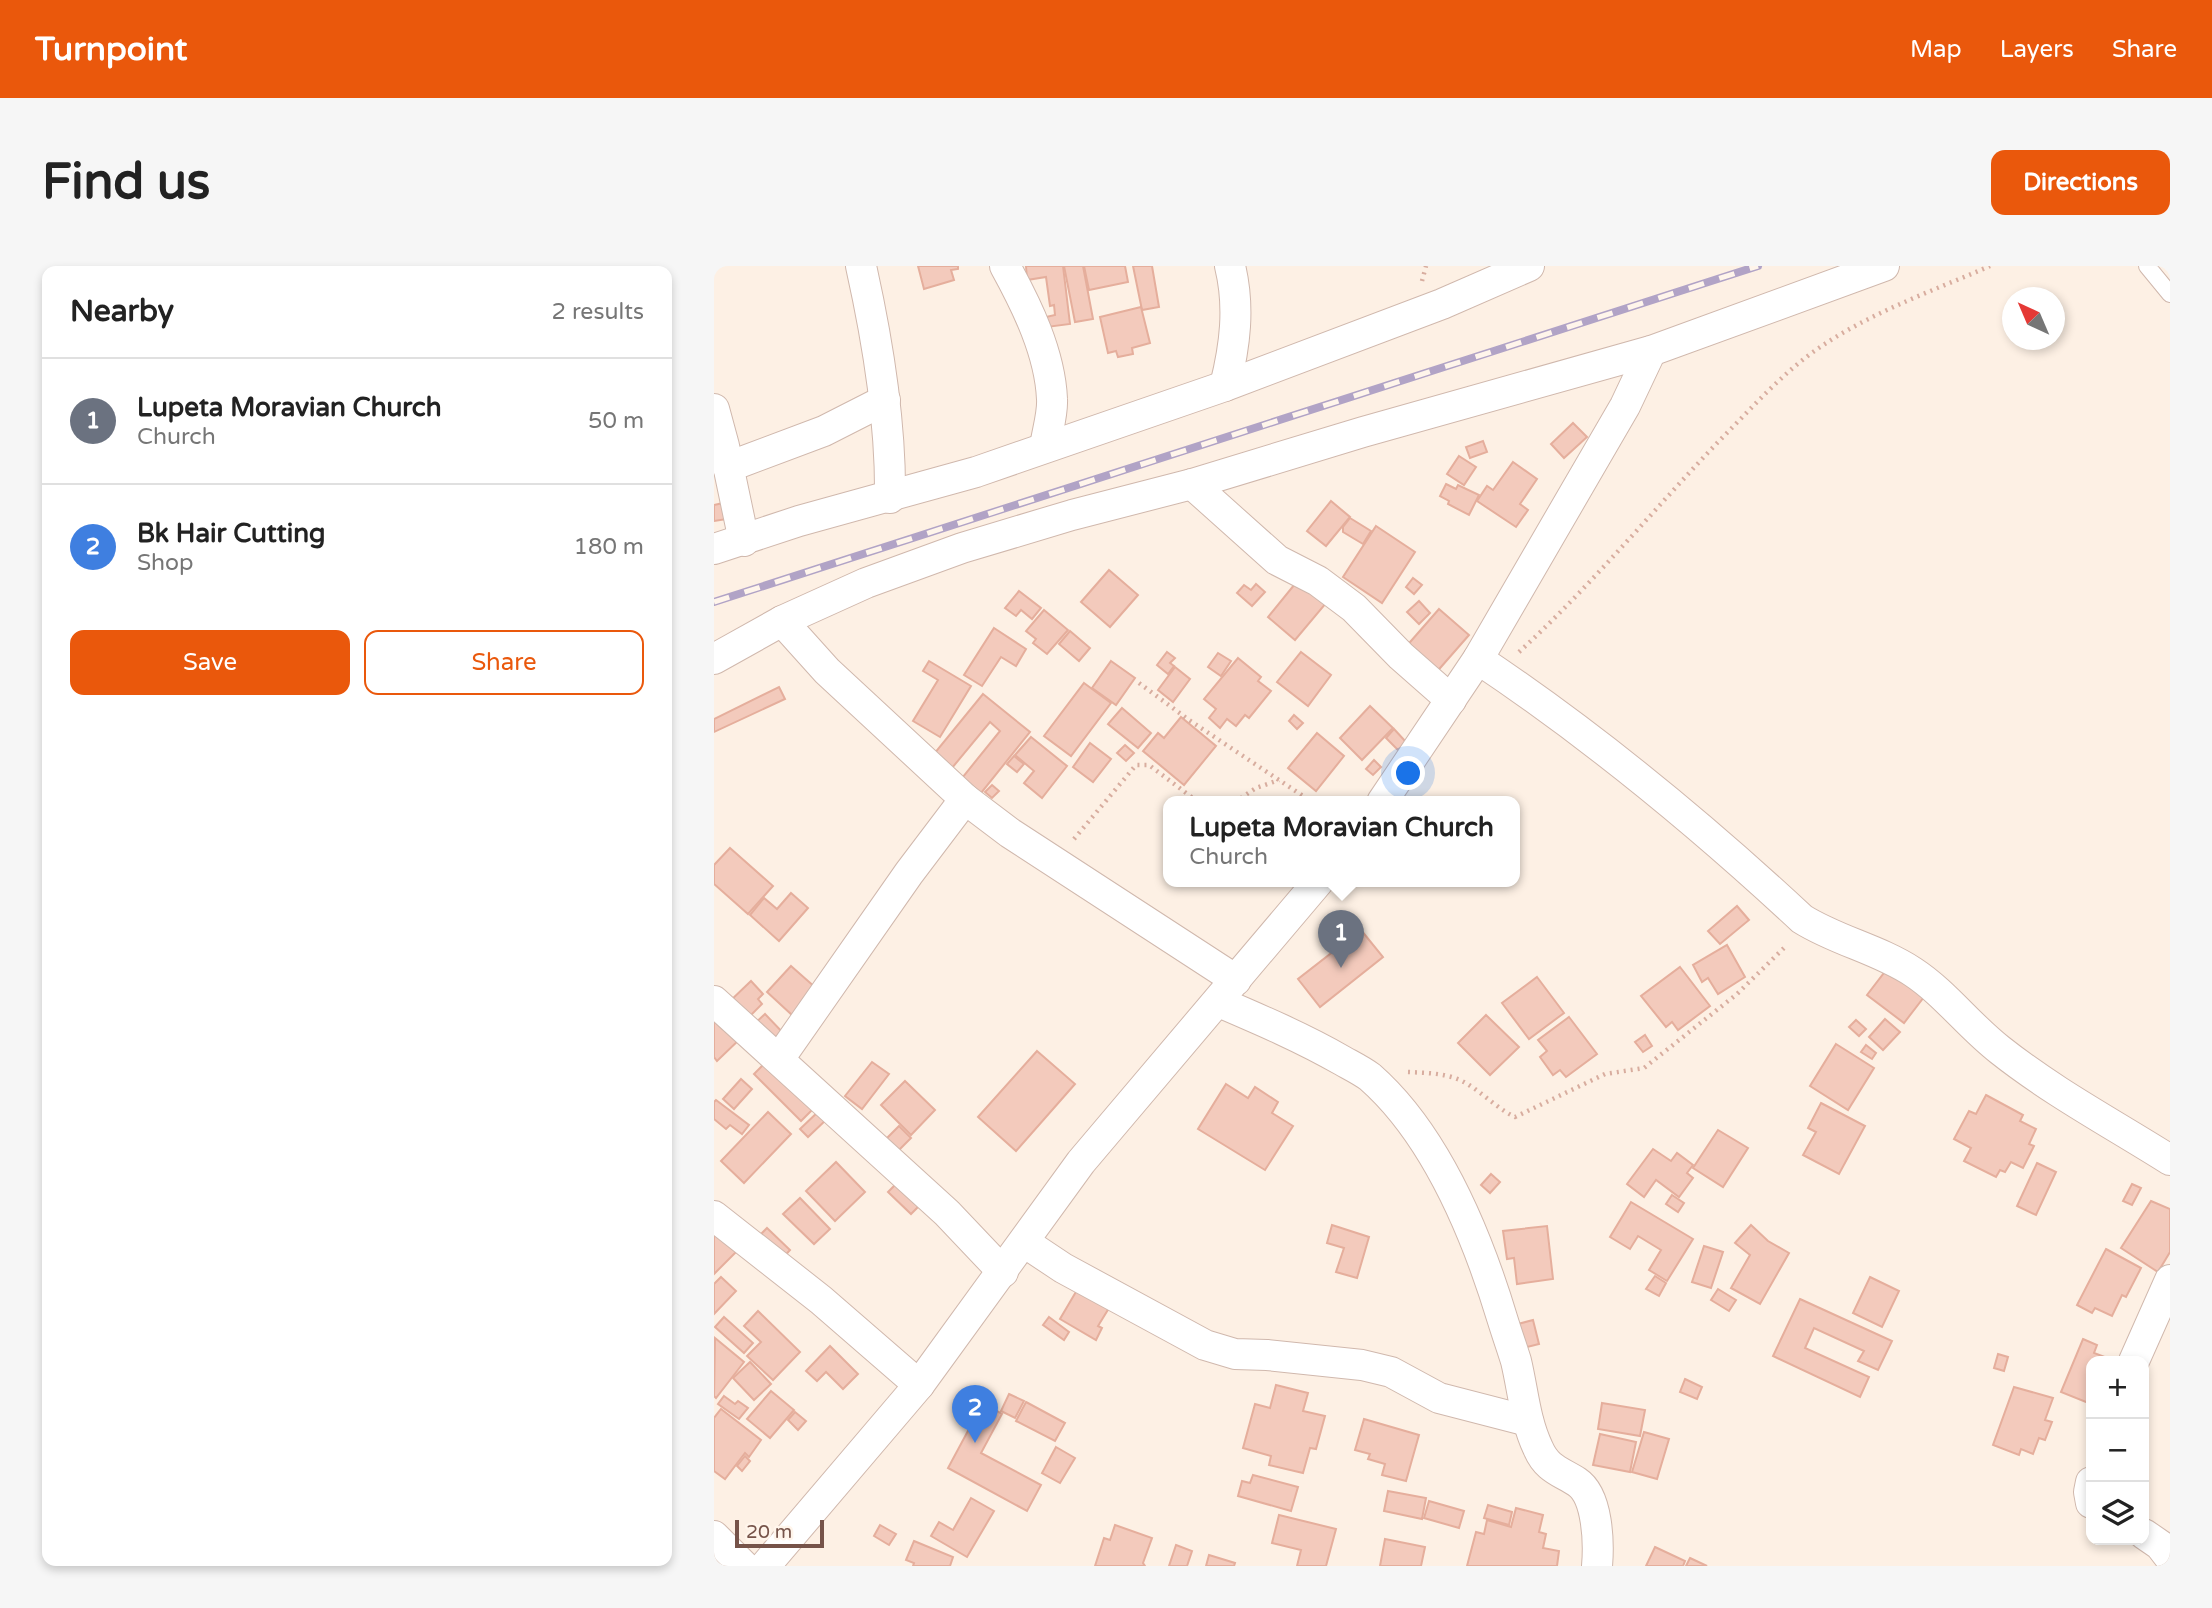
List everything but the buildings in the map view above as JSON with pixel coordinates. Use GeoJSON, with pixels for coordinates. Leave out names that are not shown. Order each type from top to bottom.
{"type":"FeatureCollection","features":[{"type":"Feature","properties":{"kind":"street"},"geometry":{"type":"LineString","coordinates":[[861,266],[885,400],[890,440],[890,498]]}},
{"type":"Feature","properties":{"kind":"street"},"geometry":{"type":"LineString","coordinates":[[1005,266],[1018,288],[1048,368],[1052,401],[1045,447]]}},
{"type":"Feature","properties":{"kind":"street"},"geometry":{"type":"LineString","coordinates":[[1225,387],[1235,347],[1236,312],[1230,266]]}},
{"type":"Feature","properties":{"kind":"street"},"geometry":{"type":"LineString","coordinates":[[714,549],[799,521],[890,498],[976,472],[1225,387],[1442,304],[1529,266]]}},
{"type":"Feature","properties":{"kind":"street"},"geometry":{"type":"LineString","coordinates":[[714,659],[782,621],[866,583],[962,548],[1651,351],[1884,266]]}},
{"type":"Feature","properties":{"kind":"street"},"geometry":{"type":"LineString","coordinates":[[1385,796],[1451,700],[1488,665],[1625,406],[1651,351]]}},
{"type":"Feature","properties":{"kind":"street"},"geometry":{"type":"LineString","coordinates":[[728,467],[824,431],[885,400]]}},
{"type":"Feature","properties":{"kind":"street"},"geometry":{"type":"LineString","coordinates":[[714,409],[744,541]]}},
{"type":"Feature","properties":{"kind":"street"},"geometry":{"type":"LineString","coordinates":[[1192,484],[1277,560],[1318,581],[1345,601],[1451,700]]}},
{"type":"Feature","properties":{"kind":"street"},"geometry":{"type":"LineString","coordinates":[[782,621],[827,671],[965,799],[1010,833],[1056,862],[1227,991],[1369,1076],[1400,1110],[1424,1141],[1446,1178],[1475,1242],[1495,1293],[1516,1361],[1528,1421],[1538,1450],[1549,1465],[1587,1491],[1598,1536],[1597,1566]]}},
{"type":"Feature","properties":{"kind":"street"},"geometry":{"type":"LineString","coordinates":[[1488,665],[1598,743],[1809,923],[1824,932],[1881,954],[1913,972],[1939,992],[1965,1020],[2038,1079],[2170,1160]]}},
{"type":"Feature","properties":{"kind":"street"},"geometry":{"type":"LineString","coordinates":[[779,1059],[909,873],[965,799]]}},
{"type":"Feature","properties":{"kind":"street"},"geometry":{"type":"LineString","coordinates":[[765,1566],[919,1385],[1081,1162],[1314,887]]}},
{"type":"Feature","properties":{"kind":"street"},"geometry":{"type":"LineString","coordinates":[[714,1001],[947,1213],[1003,1272]]}},
{"type":"Feature","properties":{"kind":"street"},"geometry":{"type":"LineString","coordinates":[[714,1216],[821,1300],[919,1385]]}},
{"type":"Feature","properties":{"kind":"street"},"geometry":{"type":"LineString","coordinates":[[1024,1242],[1063,1268],[1205,1345],[1234,1354],[1362,1365],[1391,1373],[1439,1398],[1528,1421]]}},
{"type":"Feature","properties":{"kind":"street"},"geometry":{"type":"LineString","coordinates":[[2136,1356],[2170,1280]]}},
{"type":"Feature","properties":{"kind":"street"},"geometry":{"type":"LineString","coordinates":[[714,1536],[744,1566]]}},
{"type":"Feature","properties":{"kind":"street"},"geometry":{"type":"LineString","coordinates":[[2149,1537],[2160,1545],[2170,1558]]}},
{"type":"Feature","properties":{"kind":"lane"},"geometry":{"type":"LineString","coordinates":[[2147,266],[2170,295]]}},
{"type":"Feature","properties":{"kind":"path"},"geometry":{"type":"LineString","coordinates":[[1488,665],[1546,627],[1689,472],[1793,368],[1857,325],[1990,266]]}},
{"type":"Feature","properties":{"kind":"path"},"geometry":{"type":"LineString","coordinates":[[1139,683],[1303,796]]}},
{"type":"Feature","properties":{"kind":"path"},"geometry":{"type":"LineString","coordinates":[[1056,862],[1136,765],[1149,765],[1190,796]]}},
{"type":"Feature","properties":{"kind":"path"},"geometry":{"type":"LineString","coordinates":[[1244,796],[1256,788],[1279,780]]}},
{"type":"Feature","properties":{"kind":"path"},"geometry":{"type":"LineString","coordinates":[[1369,1076],[1408,1072],[1444,1074],[1468,1084],[1498,1109],[1515,1118],[1605,1074],[1644,1068],[1737,994],[1809,923]]}},
{"type":"Feature","properties":{"kind":"railway"},"geometry":{"type":"LineString","coordinates":[[714,602],[1758,266]]}},
{"type":"Feature","properties":{"kind":"place","name":"Lupeta Moravian Church"},"geometry":{"type":"Point","coordinates":[1341,968]}},
{"type":"Feature","properties":{"kind":"place","name":"Bk Hair Cutting"},"geometry":{"type":"Point","coordinates":[975,1443]}}]}
